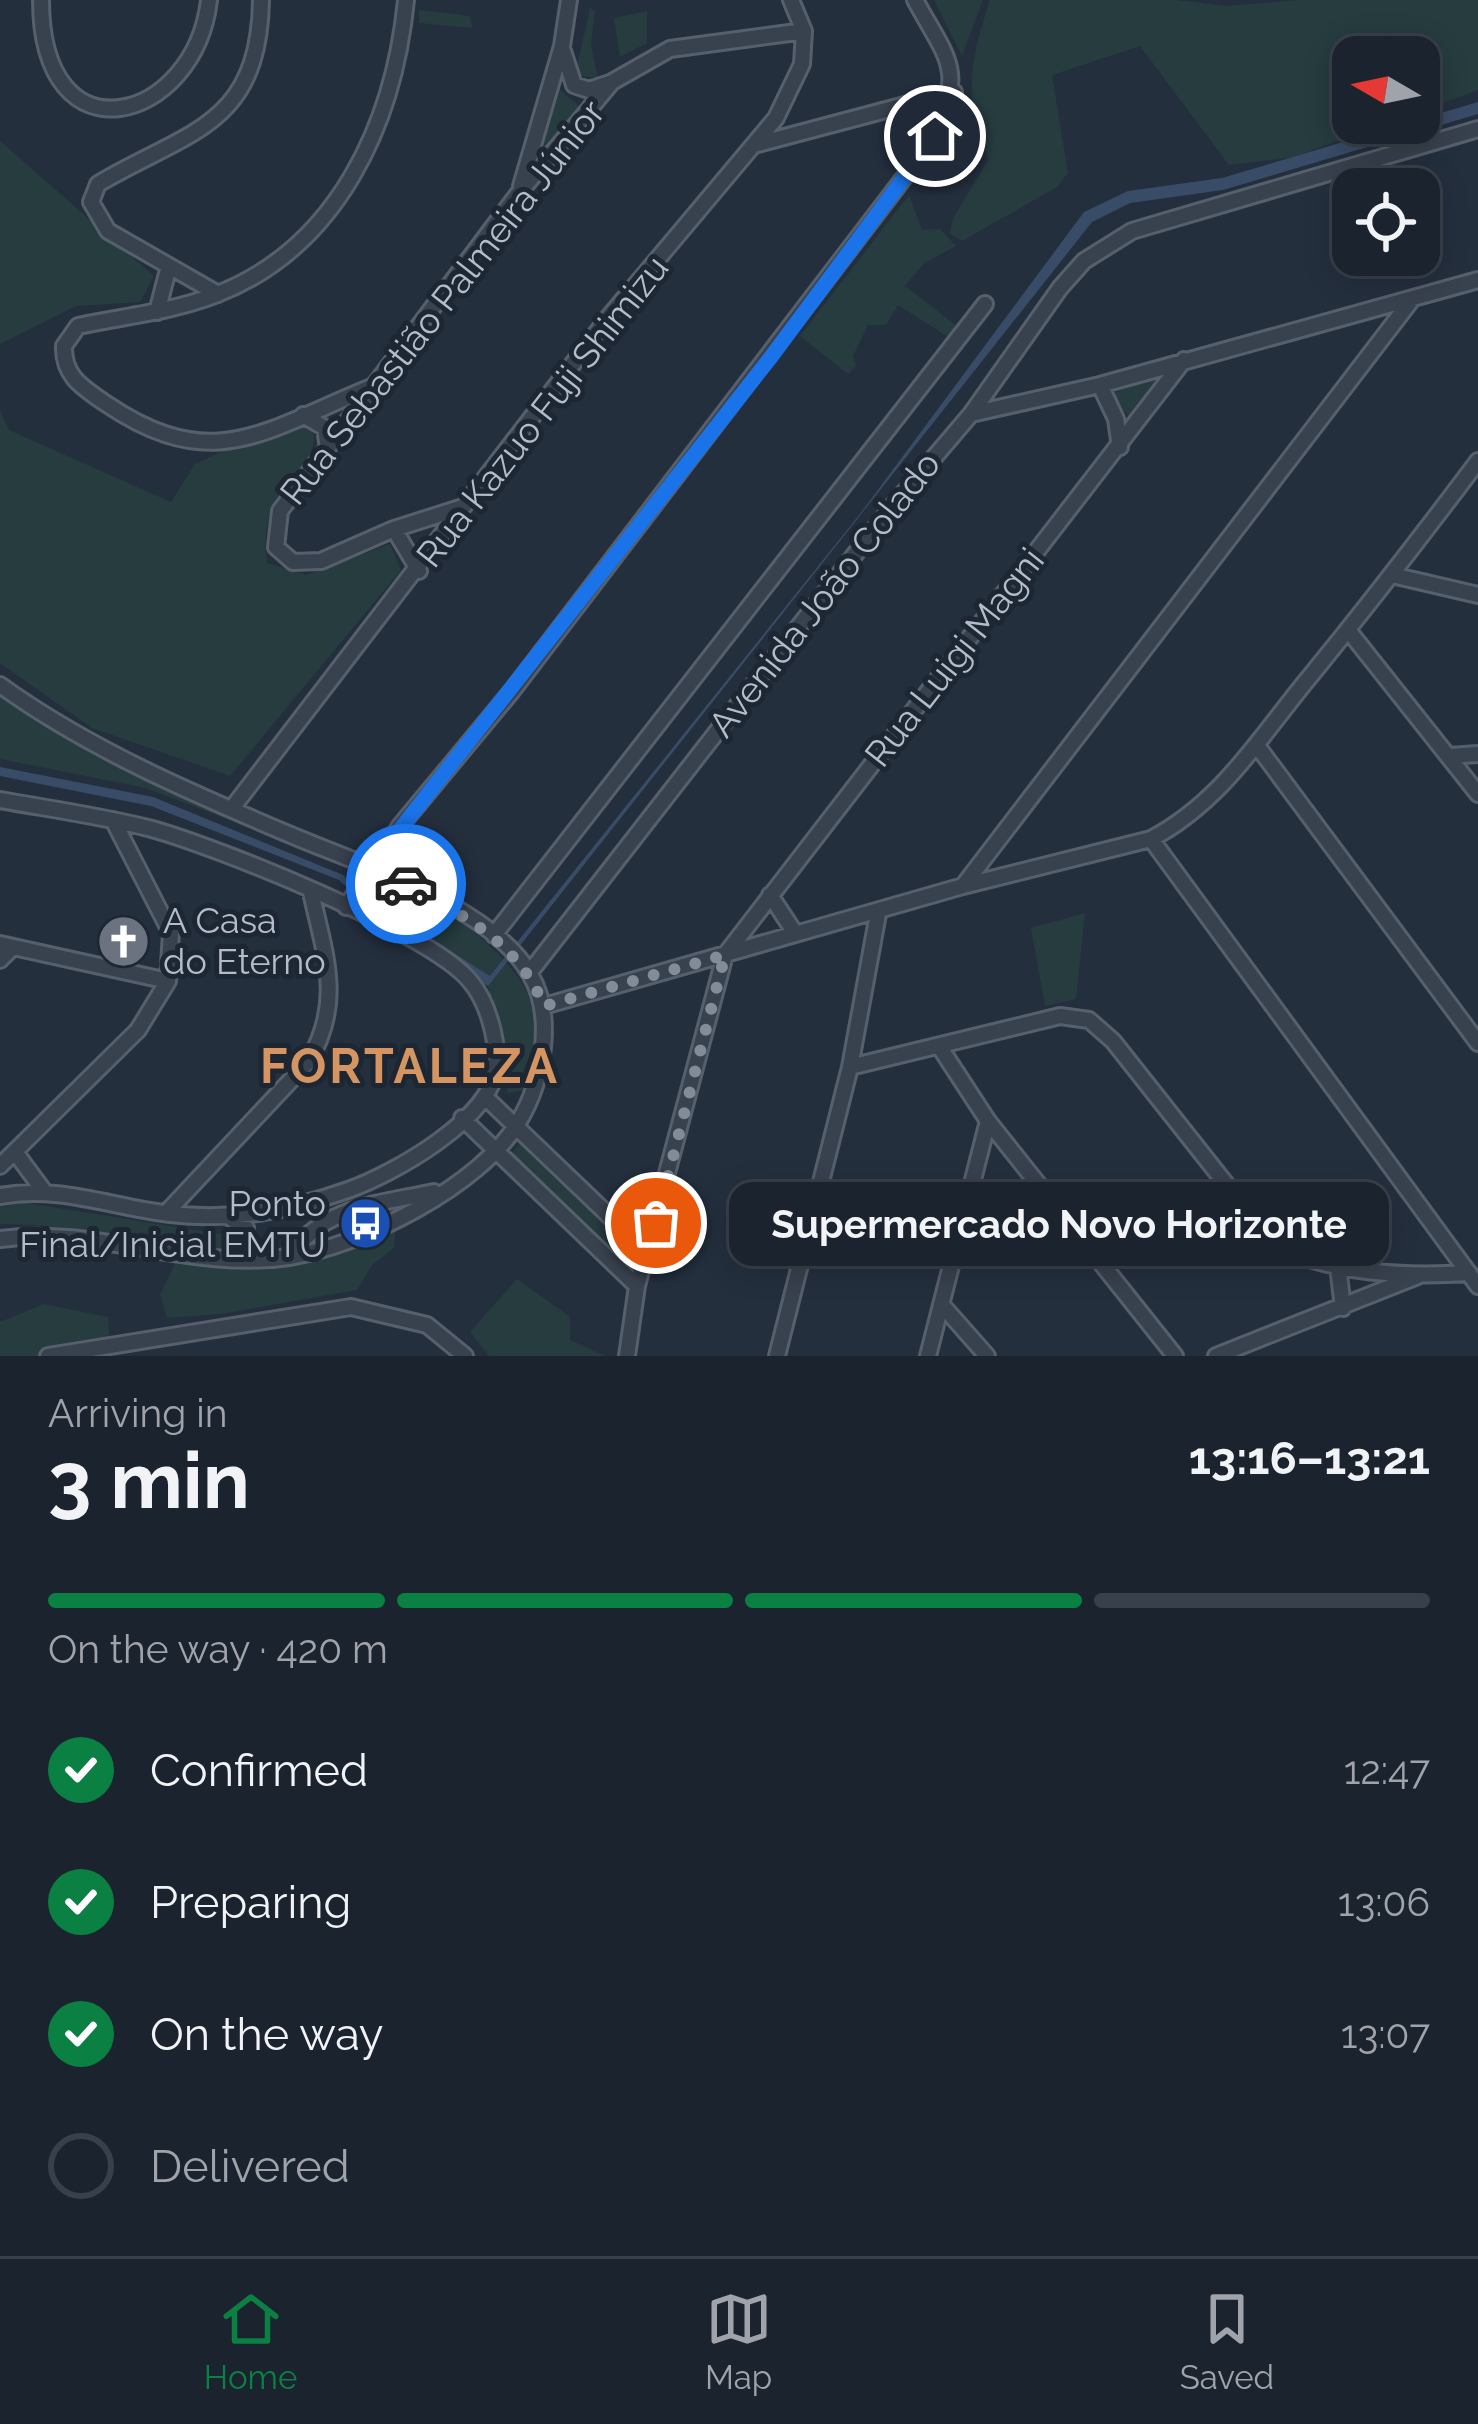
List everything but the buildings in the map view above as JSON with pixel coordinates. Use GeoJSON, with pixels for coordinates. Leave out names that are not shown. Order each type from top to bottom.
{"type":"FeatureCollection","features":[{"type":"Feature","properties":{"kind":"street"},"geometry":{"type":"LineString","coordinates":[[40,0],[46,62],[62,89],[99,107],[148,98],[174,80],[201,44],[209,0]]}},
{"type":"Feature","properties":{"kind":"street"},"geometry":{"type":"LineString","coordinates":[[218,294],[99,222],[92,191],[205,129],[230,104],[252,65],[260,0]]}},
{"type":"Feature","properties":{"kind":"street"},"geometry":{"type":"LineString","coordinates":[[379,384],[248,435],[209,445],[187,444],[162,437],[71,378],[64,362],[72,331],[218,294],[266,268],[294,245],[350,184],[382,124],[400,68],[406,0]]}},
{"type":"Feature","properties":{"kind":"street"},"geometry":{"type":"LineString","coordinates":[[518,194],[562,46],[569,0]]}},
{"type":"Feature","properties":{"kind":"street"},"geometry":{"type":"LineString","coordinates":[[791,0],[804,31]]}},
{"type":"Feature","properties":{"kind":"street"},"geometry":{"type":"LineString","coordinates":[[346,907],[372,865],[771,357],[935,136],[954,92],[945,53],[915,0]]}},
{"type":"Feature","properties":{"kind":"street","name":"Rua Sebastião Palmeira Júnior"},"geometry":{"type":"LineString","coordinates":[[394,529],[307,563],[281,556],[274,532],[280,511],[518,194],[612,82],[670,49],[804,31]]}},
{"type":"Feature","properties":{"kind":"street","name":"Rua Kazuo Fuji Shimizu"},"geometry":{"type":"LineString","coordinates":[[233,807],[608,318],[754,145],[796,82],[804,31]]}},
{"type":"Feature","properties":{"kind":"street"},"geometry":{"type":"LineString","coordinates":[[562,46],[574,85],[589,90],[612,82]]}},
{"type":"Feature","properties":{"kind":"street"},"geometry":{"type":"LineString","coordinates":[[754,145],[954,92]]}},
{"type":"Feature","properties":{"kind":"street","name":"Avenida João Colado"},"geometry":{"type":"LineString","coordinates":[[530,973],[877,525],[971,414],[1002,363],[1072,274],[1106,244],[1132,231],[1478,129]]}},
{"type":"Feature","properties":{"kind":"street"},"geometry":{"type":"LineString","coordinates":[[158,312],[170,266]]}},
{"type":"Feature","properties":{"kind":"street"},"geometry":{"type":"LineString","coordinates":[[971,414],[1100,385],[1478,280]]}},
{"type":"Feature","properties":{"kind":"street"},"geometry":{"type":"LineString","coordinates":[[963,886],[1414,298]]}},
{"type":"Feature","properties":{"kind":"street","name":"Avenida João Colado"},"geometry":{"type":"LineString","coordinates":[[494,935],[986,304]]}},
{"type":"Feature","properties":{"kind":"street","name":"Rua Luigi Magni"},"geometry":{"type":"LineString","coordinates":[[725,955],[1184,360]]}},
{"type":"Feature","properties":{"kind":"street"},"geometry":{"type":"LineString","coordinates":[[1100,385],[1116,419],[1120,447]]}},
{"type":"Feature","properties":{"kind":"street"},"geometry":{"type":"LineString","coordinates":[[303,415],[325,428],[328,449]]}},
{"type":"Feature","properties":{"kind":"street"},"geometry":{"type":"LineString","coordinates":[[544,1006],[963,886],[1150,839],[1190,816],[1258,747],[1478,461]]}},
{"type":"Feature","properties":{"kind":"street"},"geometry":{"type":"LineString","coordinates":[[418,571],[394,529],[463,507]]}},
{"type":"Feature","properties":{"kind":"street"},"geometry":{"type":"LineString","coordinates":[[1392,574],[1478,595]]}},
{"type":"Feature","properties":{"kind":"street"},"geometry":{"type":"LineString","coordinates":[[1348,630],[1478,794]]}},
{"type":"Feature","properties":{"kind":"street"},"geometry":{"type":"LineString","coordinates":[[0,685],[81,738],[372,865],[494,935],[530,973],[544,1006],[539,1062],[517,1126],[452,1188],[378,1226],[292,1256],[246,1259],[203,1259],[44,1235],[0,1239]]}},
{"type":"Feature","properties":{"kind":"street"},"geometry":{"type":"LineString","coordinates":[[1258,747],[1478,1043]]}},
{"type":"Feature","properties":{"kind":"street"},"geometry":{"type":"LineString","coordinates":[[1450,756],[1478,754]]}},
{"type":"Feature","properties":{"kind":"street"},"geometry":{"type":"LineString","coordinates":[[0,800],[150,829],[311,892],[432,949],[471,981],[495,1049],[494,1082],[462,1118],[387,1174],[301,1205],[232,1219],[166,1214],[43,1190],[0,1196]]}},
{"type":"Feature","properties":{"kind":"street"},"geometry":{"type":"LineString","coordinates":[[0,1166],[138,1030],[168,981],[171,933],[113,820]]}},
{"type":"Feature","properties":{"kind":"street"},"geometry":{"type":"LineString","coordinates":[[133,862],[137,839],[150,829]]}},
{"type":"Feature","properties":{"kind":"street"},"geometry":{"type":"LineString","coordinates":[[1150,839],[1473,1280]]}},
{"type":"Feature","properties":{"kind":"street"},"geometry":{"type":"LineString","coordinates":[[166,1214],[308,1062],[327,1026],[330,984],[311,892]]}},
{"type":"Feature","properties":{"kind":"street"},"geometry":{"type":"LineString","coordinates":[[770,895],[795,933]]}},
{"type":"Feature","properties":{"kind":"street"},"geometry":{"type":"LineString","coordinates":[[777,1356],[850,1067],[878,914]]}},
{"type":"Feature","properties":{"kind":"street"},"geometry":{"type":"LineString","coordinates":[[0,960],[7,945],[168,981]]}},
{"type":"Feature","properties":{"kind":"street"},"geometry":{"type":"LineString","coordinates":[[627,1356],[637,1286],[725,955]]}},
{"type":"Feature","properties":{"kind":"street"},"geometry":{"type":"LineString","coordinates":[[850,1067],[940,1049],[1033,1021],[1060,1016],[1090,1020],[1113,1041],[1275,1246],[1338,1266],[1473,1280]]}},
{"type":"Feature","properties":{"kind":"street"},"geometry":{"type":"LineString","coordinates":[[940,1049],[988,1121],[1175,1356]]}},
{"type":"Feature","properties":{"kind":"street"},"geometry":{"type":"LineString","coordinates":[[484,1097],[647,1252]]}},
{"type":"Feature","properties":{"kind":"street"},"geometry":{"type":"LineString","coordinates":[[462,1118],[637,1286]]}},
{"type":"Feature","properties":{"kind":"street"},"geometry":{"type":"LineString","coordinates":[[928,1356],[988,1121]]}},
{"type":"Feature","properties":{"kind":"street"},"geometry":{"type":"LineString","coordinates":[[15,1152],[43,1190]]}},
{"type":"Feature","properties":{"kind":"street"},"geometry":{"type":"LineString","coordinates":[[292,1256],[302,1237],[326,1221],[452,1188]]}},
{"type":"Feature","properties":{"kind":"street"},"geometry":{"type":"LineString","coordinates":[[232,1219],[246,1228],[246,1259]]}},
{"type":"Feature","properties":{"kind":"street"},"geometry":{"type":"LineString","coordinates":[[1338,1266],[1343,1308]]}},
{"type":"Feature","properties":{"kind":"street"},"geometry":{"type":"LineString","coordinates":[[1216,1356],[1419,1276]]}},
{"type":"Feature","properties":{"kind":"street"},"geometry":{"type":"LineString","coordinates":[[942,1305],[987,1356]]}},
{"type":"Feature","properties":{"kind":"street"},"geometry":{"type":"LineString","coordinates":[[48,1356],[351,1306],[427,1325],[465,1356]]}},
{"type":"Feature","properties":{"kind":"green space"},"geometry":{"type":"Polygon","coordinates":[[[934,0],[983,0],[962,56],[934,0]]]}},
{"type":"Feature","properties":{"kind":"green space"},"geometry":{"type":"Polygon","coordinates":[[[990,0],[1177,0],[1226,6],[1300,0],[1478,0],[1478,90],[1440,104],[1440,36],[1332,36],[1332,143],[1293,157],[1229,165],[1140,46],[1052,75],[1068,173],[1057,187],[962,241],[950,234],[953,218],[989,159],[972,99],[978,42],[990,0]]]}},
{"type":"Feature","properties":{"kind":"green space"},"geometry":{"type":"Polygon","coordinates":[[[590,8],[595,11],[591,45],[598,78],[575,75],[590,8]]]}},
{"type":"Feature","properties":{"kind":"green space"},"geometry":{"type":"Polygon","coordinates":[[[419,10],[470,16],[472,28],[419,23],[419,10]]]}},
{"type":"Feature","properties":{"kind":"green space"},"geometry":{"type":"Polygon","coordinates":[[[647,11],[647,43],[620,57],[614,18],[647,11]]]}},
{"type":"Feature","properties":{"kind":"green space"},"geometry":{"type":"Polygon","coordinates":[[[559,89],[579,106],[540,162],[537,160],[559,89]]]}},
{"type":"Feature","properties":{"kind":"green space"},"geometry":{"type":"Polygon","coordinates":[[[0,141],[154,276],[140,302],[76,306],[0,344],[0,141]]]}},
{"type":"Feature","properties":{"kind":"green space"},"geometry":{"type":"Polygon","coordinates":[[[909,195],[922,230],[940,229],[956,246],[924,263],[905,286],[958,327],[950,338],[898,305],[886,325],[868,325],[853,356],[856,366],[848,374],[800,336],[909,195]]]}},
{"type":"Feature","properties":{"kind":"green space"},"geometry":{"type":"Polygon","coordinates":[[[1165,374],[1129,417],[1111,394],[1165,374]]]}},
{"type":"Feature","properties":{"kind":"green space"},"geometry":{"type":"Polygon","coordinates":[[[0,411],[9,430],[171,502],[195,464],[294,418],[314,434],[312,449],[270,515],[267,563],[306,575],[390,544],[401,570],[230,776],[92,728],[0,663],[0,411]]]}},
{"type":"Feature","properties":{"kind":"green space"},"geometry":{"type":"Polygon","coordinates":[[[0,693],[333,860],[146,788],[0,759],[0,693]]]}},
{"type":"Feature","properties":{"kind":"green space"},"geometry":{"type":"Polygon","coordinates":[[[379,883],[449,914],[515,973],[529,995],[537,1025],[527,1090],[507,1093],[508,1061],[488,986],[373,902],[379,883]]]}},
{"type":"Feature","properties":{"kind":"green space"},"geometry":{"type":"Polygon","coordinates":[[[1085,913],[1076,999],[1045,1006],[1031,928],[1085,913]]]}},
{"type":"Feature","properties":{"kind":"green space"},"geometry":{"type":"Polygon","coordinates":[[[523,1139],[631,1251],[626,1272],[510,1155],[523,1139]]]}},
{"type":"Feature","properties":{"kind":"green space"},"geometry":{"type":"Polygon","coordinates":[[[21,1202],[226,1235],[235,1242],[235,1252],[218,1255],[35,1225],[0,1224],[0,1205],[21,1202]]]}},
{"type":"Feature","properties":{"kind":"green space"},"geometry":{"type":"Polygon","coordinates":[[[396,1225],[394,1248],[372,1265],[357,1290],[222,1314],[167,1318],[160,1295],[175,1263],[236,1266],[288,1259],[396,1225]]]}},
{"type":"Feature","properties":{"kind":"green space"},"geometry":{"type":"Polygon","coordinates":[[[517,1279],[570,1317],[570,1340],[606,1356],[489,1356],[470,1332],[517,1279]]]}},
{"type":"Feature","properties":{"kind":"green space"},"geometry":{"type":"Polygon","coordinates":[[[44,1304],[108,1317],[109,1335],[101,1346],[48,1356],[0,1356],[0,1322],[44,1304]]]}},
{"type":"Feature","properties":{"kind":"water"},"geometry":{"type":"Polygon","coordinates":[[[1478,102],[1478,114],[1440,125],[1440,113],[1478,102]]]}},
{"type":"Feature","properties":{"kind":"water"},"geometry":{"type":"Polygon","coordinates":[[[1337,144],[1377,144],[1223,190],[1130,203],[1092,222],[488,986],[367,906],[339,880],[151,806],[0,776],[0,767],[153,797],[343,875],[373,902],[490,976],[863,510],[1084,212],[1128,191],[1222,178],[1337,144]]]}},
{"type":"Feature","properties":{"kind":"way so far"},"geometry":{"type":"LineString","coordinates":[[406,884],[509,947],[530,973],[544,1006],[725,955],[656,1223]]}},
{"type":"Feature","properties":{"kind":"place","name":"A Casa do Eterno"},"geometry":{"type":"Point","coordinates":[124,941]}},
{"type":"Feature","properties":{"kind":"place","name":"Supermercado Novo Horizonte"},"geometry":{"type":"Point","coordinates":[656,1223]}},
{"type":"Feature","properties":{"kind":"place","name":"Ponto Final/Inicial EMTU"},"geometry":{"type":"Point","coordinates":[365,1224]}},
{"type":"Feature","properties":{"kind":"district","name":"FORTALEZA"},"geometry":{"type":"Point","coordinates":[410,1066]}},
{"type":"Feature","properties":{"kind":"route"},"geometry":{"type":"LineString","coordinates":[[406,884],[372,865],[771,357],[935,136]]}}]}
